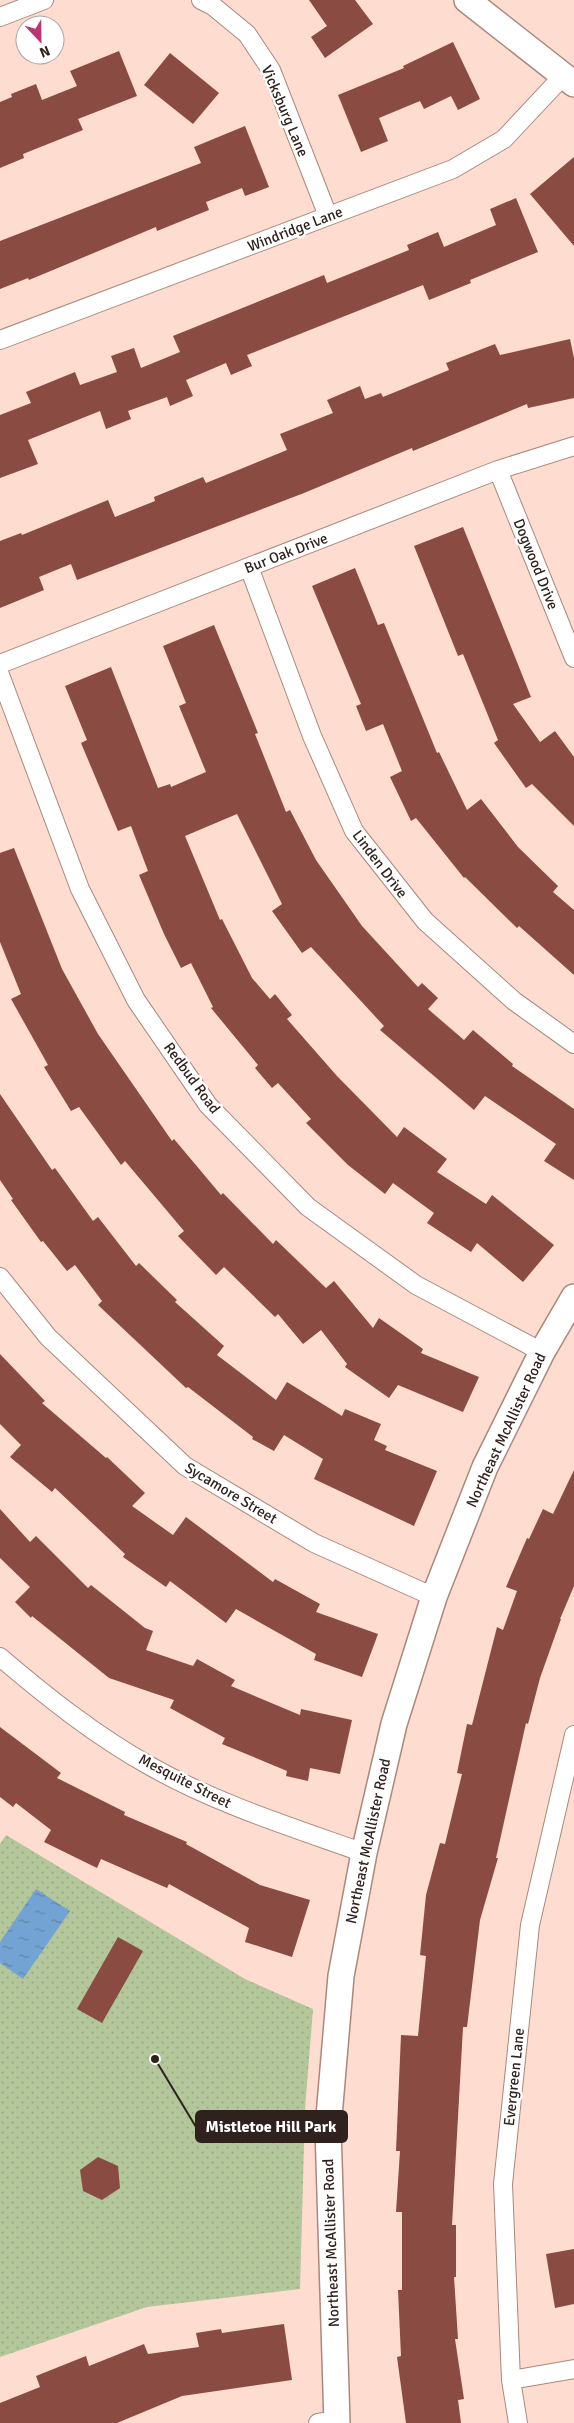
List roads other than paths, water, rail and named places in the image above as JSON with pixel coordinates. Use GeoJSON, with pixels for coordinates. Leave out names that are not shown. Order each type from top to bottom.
{"type":"FeatureCollection","features":[{"type":"Feature","properties":{"kind":"street"},"geometry":{"type":"LineString","coordinates":[[0,17],[44,0]]}},
{"type":"Feature","properties":{"kind":"street","name":"Vicksburg Lane"},"geometry":{"type":"LineString","coordinates":[[201,0],[213,6],[247,34],[271,70],[328,216]]}},
{"type":"Feature","properties":{"kind":"street"},"geometry":{"type":"LineString","coordinates":[[467,0],[569,80]]}},
{"type":"Feature","properties":{"kind":"street","name":"Windridge Lane"},"geometry":{"type":"LineString","coordinates":[[0,340],[453,169],[504,139],[569,80]]}},
{"type":"Feature","properties":{"kind":"street","name":"Bur Oak Drive"},"geometry":{"type":"LineString","coordinates":[[0,664],[498,470],[574,446]]}},
{"type":"Feature","properties":{"kind":"street","name":"Dogwood Drive"},"geometry":{"type":"LineString","coordinates":[[498,470],[574,658]]}},
{"type":"Feature","properties":{"kind":"street","name":"Linden Drive"},"geometry":{"type":"LineString","coordinates":[[249,567],[312,736],[354,831],[425,922],[514,1001],[574,1044]]}},
{"type":"Feature","properties":{"kind":"street","name":"Redbud Road"},"geometry":{"type":"LineString","coordinates":[[0,675],[80,889],[136,1000],[208,1106],[308,1206],[416,1285],[542,1352]]}},
{"type":"Feature","properties":{"kind":"street","name":"Sycamore Street"},"geometry":{"type":"LineString","coordinates":[[0,1277],[48,1337],[185,1466],[314,1543],[434,1597]]}},
{"type":"Feature","properties":{"kind":"street","name":"Northeast McAllister Road"},"geometry":{"type":"LineString","coordinates":[[331,2422],[328,2128],[341,1976],[364,1853],[394,1724],[434,1597],[485,1467],[542,1352],[574,1297]]}},
{"type":"Feature","properties":{"kind":"street","name":"Mesquite Street"},"geometry":{"type":"LineString","coordinates":[[0,1658],[54,1704],[150,1766],[255,1815],[364,1853]]}},
{"type":"Feature","properties":{"kind":"street","name":"Evergreen Lane"},"geometry":{"type":"LineString","coordinates":[[518,2423],[511,2380],[503,2184],[530,1925],[574,1735]]}},
{"type":"Feature","properties":{"kind":"street"},"geometry":{"type":"LineString","coordinates":[[511,2380],[574,2369]]}},
{"type":"Feature","properties":{"kind":"water"},"geometry":{"type":"Polygon","coordinates":[[[36,1889],[70,1911],[23,1979],[0,1963],[0,1942],[36,1889]]]}},
{"type":"Feature","properties":{"kind":"place","name":"Mistletoe Hill Park"},"geometry":{"type":"Point","coordinates":[155,2059]}}]}
